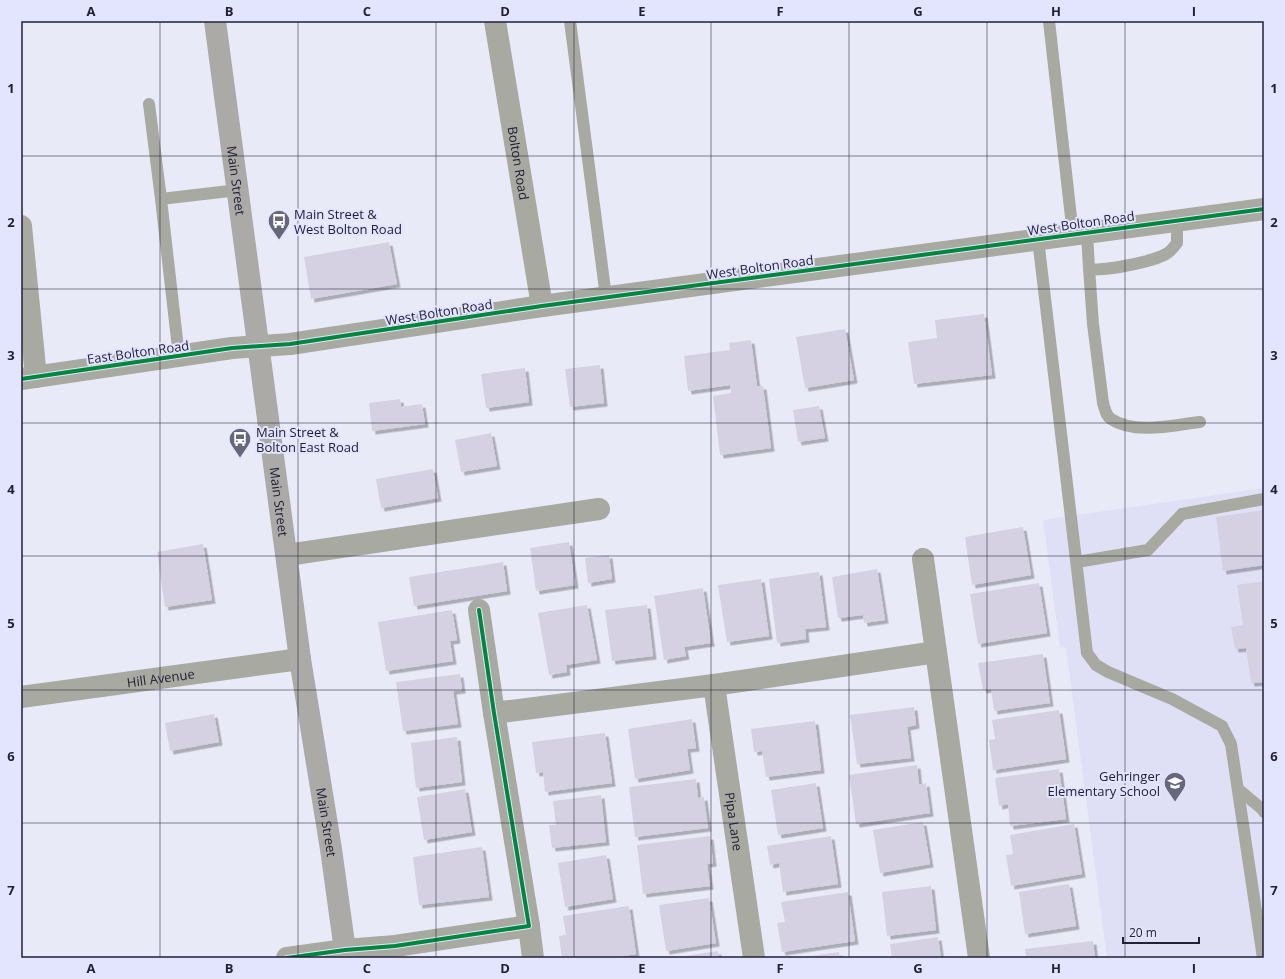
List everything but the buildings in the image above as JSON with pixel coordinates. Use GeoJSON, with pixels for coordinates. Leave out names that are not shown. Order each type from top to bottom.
{"type":"FeatureCollection","features":[{"type":"Feature","properties":{"kind":"main road","name":"Main Street"},"geometry":{"type":"LineString","coordinates":[[215,21],[300,660],[331,849],[345,954]]}},
{"type":"Feature","properties":{"kind":"street","name":"Bolton Road"},"geometry":{"type":"LineString","coordinates":[[495,21],[542,306]]}},
{"type":"Feature","properties":{"kind":"street","name":"West Bolton Road"},"geometry":{"type":"LineString","coordinates":[[259,347],[290,344],[606,297],[1264,209]]}},
{"type":"Feature","properties":{"kind":"street"},"geometry":{"type":"LineString","coordinates":[[21,226],[28,378]]}},
{"type":"Feature","properties":{"kind":"street","name":"East Bolton Road"},"geometry":{"type":"LineString","coordinates":[[28,378],[232,348],[259,347]]}},
{"type":"Feature","properties":{"kind":"street"},"geometry":{"type":"LineString","coordinates":[[287,555],[599,509]]}},
{"type":"Feature","properties":{"kind":"street"},"geometry":{"type":"LineString","coordinates":[[922,559],[979,958]]}},
{"type":"Feature","properties":{"kind":"street"},"geometry":{"type":"LineString","coordinates":[[479,610],[494,713],[534,958]]}},
{"type":"Feature","properties":{"kind":"street"},"geometry":{"type":"LineString","coordinates":[[494,713],[714,685],[936,652]]}},
{"type":"Feature","properties":{"kind":"street","name":"Hill Avenue"},"geometry":{"type":"LineString","coordinates":[[21,697],[300,660]]}},
{"type":"Feature","properties":{"kind":"street","name":"Pipa Lane"},"geometry":{"type":"LineString","coordinates":[[714,685],[754,958]]}},
{"type":"Feature","properties":{"kind":"street"},"geometry":{"type":"LineString","coordinates":[[287,958],[345,954],[529,926]]}},
{"type":"Feature","properties":{"kind":"lane"},"geometry":{"type":"LineString","coordinates":[[570,21],[606,297]]}},
{"type":"Feature","properties":{"kind":"lane"},"geometry":{"type":"LineString","coordinates":[[1049,21],[1080,234],[1089,268],[1093,324],[1103,403],[1107,414],[1110,419],[1126,425],[1142,428],[1200,422]]}},
{"type":"Feature","properties":{"kind":"lane"},"geometry":{"type":"LineString","coordinates":[[149,104],[179,357]]}},
{"type":"Feature","properties":{"kind":"lane"},"geometry":{"type":"LineString","coordinates":[[161,199],[238,190]]}},
{"type":"Feature","properties":{"kind":"lane"},"geometry":{"type":"LineString","coordinates":[[1089,268],[1093,270],[1109,268],[1132,264],[1165,255],[1177,243],[1176,221]]}},
{"type":"Feature","properties":{"kind":"lane"},"geometry":{"type":"LineString","coordinates":[[1038,239],[1087,653],[1096,665],[1108,672],[1172,699],[1222,726],[1231,744],[1263,958]]}},
{"type":"Feature","properties":{"kind":"lane"},"geometry":{"type":"LineString","coordinates":[[1077,562],[1148,550],[1182,514],[1264,499]]}},
{"type":"Feature","properties":{"kind":"lane"},"geometry":{"type":"LineString","coordinates":[[1238,790],[1264,812]]}},
{"type":"Feature","properties":{"kind":"shaded area","name":"Gehringer Elementary School"},"geometry":{"type":"Polygon","coordinates":[[[1264,488],[1264,958],[1107,958],[1066,648],[1060,647],[1043,520],[1264,488]]]}},
{"type":"Feature","properties":{"kind":"cycle path"},"geometry":{"type":"LineString","coordinates":[[21,379],[232,348],[290,344],[542,306],[1264,209]]}},
{"type":"Feature","properties":{"kind":"cycle path"},"geometry":{"type":"LineString","coordinates":[[287,958],[345,950],[395,946],[529,926],[494,713],[479,610]]}},
{"type":"Feature","properties":{"kind":"place","name":"Main Street & West Bolton Road"},"geometry":{"type":"Point","coordinates":[279,240]}},
{"type":"Feature","properties":{"kind":"place","name":"Main Street & Bolton East Road"},"geometry":{"type":"Point","coordinates":[240,458]}},
{"type":"Feature","properties":{"kind":"place","name":"Gehringer Elementary School"},"geometry":{"type":"Point","coordinates":[1175,802]}}]}
